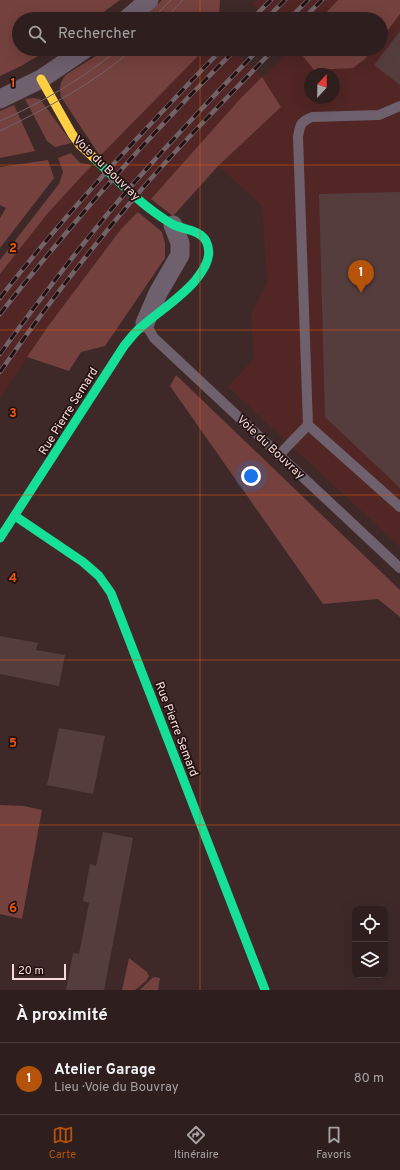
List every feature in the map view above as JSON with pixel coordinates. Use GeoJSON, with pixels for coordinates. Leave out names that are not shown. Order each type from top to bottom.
{"type":"FeatureCollection","features":[{"type":"Feature","properties":{"kind":"street"},"geometry":{"type":"LineString","coordinates":[[135,12],[149,0]]}},
{"type":"Feature","properties":{"kind":"street"},"geometry":{"type":"LineString","coordinates":[[0,99],[41,79],[76,56]]}},
{"type":"Feature","properties":{"kind":"street","name":"Voie du Bouvray"},"geometry":{"type":"LineString","coordinates":[[41,79],[72,134],[80,145],[143,203],[173,225],[192,230],[202,236],[209,247],[207,262],[196,278],[161,312],[145,323]]}},
{"type":"Feature","properties":{"kind":"street"},"geometry":{"type":"LineString","coordinates":[[145,323],[158,293],[180,255],[180,243],[173,225]]}},
{"type":"Feature","properties":{"kind":"street","name":"Rue Pierre Semard"},"geometry":{"type":"LineString","coordinates":[[0,538],[124,346],[145,323]]}},
{"type":"Feature","properties":{"kind":"street","name":"Rue Pierre Semard"},"geometry":{"type":"LineString","coordinates":[[15,516],[83,562],[99,576],[111,593],[265,990]]}},
{"type":"Feature","properties":{"kind":"lane"},"geometry":{"type":"LineString","coordinates":[[279,455],[308,425],[298,145],[300,125],[312,117],[379,115],[400,106]]}},
{"type":"Feature","properties":{"kind":"lane","name":"Voie du Bouvray"},"geometry":{"type":"LineString","coordinates":[[145,323],[154,338],[400,568]]}},
{"type":"Feature","properties":{"kind":"lane"},"geometry":{"type":"LineString","coordinates":[[308,425],[400,507]]}},
{"type":"Feature","properties":{"kind":"shaded area"},"geometry":{"type":"Polygon","coordinates":[[[0,0],[120,0],[104,12],[12,12],[12,56],[38,56],[0,76],[0,0]]]}},
{"type":"Feature","properties":{"kind":"shaded area"},"geometry":{"type":"Polygon","coordinates":[[[162,0],[220,0],[219,12],[150,12],[162,0]]]}},
{"type":"Feature","properties":{"kind":"shaded area"},"geometry":{"type":"Polygon","coordinates":[[[256,0],[338,0],[327,12],[260,12],[252,4],[256,0]]]}},
{"type":"Feature","properties":{"kind":"shaded area"},"geometry":{"type":"Polygon","coordinates":[[[338,0],[400,0],[400,14],[388,30],[388,12],[327,12],[338,0]]]}},
{"type":"Feature","properties":{"kind":"shaded area"},"geometry":{"type":"Polygon","coordinates":[[[400,0],[400,547],[228,387],[254,358],[251,315],[267,282],[262,206],[218,166],[151,199],[121,229],[49,325],[0,398],[0,274],[48,213],[106,149],[198,56],[240,56],[262,77],[284,56],[388,56],[388,12],[400,0]]]}},
{"type":"Feature","properties":{"kind":"shaded area"},"geometry":{"type":"Polygon","coordinates":[[[96,56],[198,56],[100,156],[61,97],[61,82],[67,74],[96,56]]]}},
{"type":"Feature","properties":{"kind":"shaded area"},"geometry":{"type":"Polygon","coordinates":[[[303,56],[367,56],[353,68],[312,68],[303,56]]]}},
{"type":"Feature","properties":{"kind":"shaded area"},"geometry":{"type":"Polygon","coordinates":[[[262,77],[281,107],[218,166],[173,216],[151,199],[241,98],[262,77]]]}},
{"type":"Feature","properties":{"kind":"shaded area"},"geometry":{"type":"Polygon","coordinates":[[[25,99],[40,99],[72,143],[55,147],[47,141],[25,99]]]}},
{"type":"Feature","properties":{"kind":"shaded area"},"geometry":{"type":"Polygon","coordinates":[[[14,105],[35,151],[0,158],[0,111],[14,105]]]}},
{"type":"Feature","properties":{"kind":"shaded area"},"geometry":{"type":"Polygon","coordinates":[[[71,153],[80,163],[92,165],[48,213],[0,274],[0,260],[59,184],[63,172],[58,158],[71,153]]]}},
{"type":"Feature","properties":{"kind":"shaded area"},"geometry":{"type":"Polygon","coordinates":[[[48,160],[54,178],[0,248],[0,218],[6,208],[0,205],[0,167],[48,160]]]}},
{"type":"Feature","properties":{"kind":"shaded area"},"geometry":{"type":"Polygon","coordinates":[[[138,212],[162,232],[165,243],[165,258],[105,346],[81,352],[69,371],[27,357],[49,325],[121,229],[138,212]]]}},
{"type":"Feature","properties":{"kind":"shaded area"},"geometry":{"type":"Polygon","coordinates":[[[176,375],[400,590],[400,617],[378,599],[323,604],[170,386],[176,375]]]}},
{"type":"Feature","properties":{"kind":"shaded area"},"geometry":{"type":"Polygon","coordinates":[[[0,805],[24,806],[42,810],[22,919],[0,914],[0,805]]]}},
{"type":"Feature","properties":{"kind":"shaded area"},"geometry":{"type":"Polygon","coordinates":[[[129,958],[147,972],[149,976],[146,981],[135,990],[122,990],[129,958]]]}},
{"type":"Feature","properties":{"kind":"shaded area"},"geometry":{"type":"Polygon","coordinates":[[[152,978],[160,978],[158,990],[140,990],[152,978]]]}},
{"type":"Feature","properties":{"kind":"building"},"geometry":{"type":"Polygon","coordinates":[[[400,31],[400,85],[374,65],[381,56],[388,56],[388,47],[400,31]]]}},
{"type":"Feature","properties":{"kind":"building"},"geometry":{"type":"Polygon","coordinates":[[[400,192],[400,488],[325,417],[319,194],[400,192]]]}},
{"type":"Feature","properties":{"kind":"building"},"geometry":{"type":"Polygon","coordinates":[[[0,636],[38,643],[36,650],[65,655],[59,686],[0,674],[0,636]]]}},
{"type":"Feature","properties":{"kind":"building"},"geometry":{"type":"Polygon","coordinates":[[[59,728],[105,736],[93,794],[47,785],[59,728]]]}},
{"type":"Feature","properties":{"kind":"building"},"geometry":{"type":"Polygon","coordinates":[[[103,832],[133,838],[104,990],[66,990],[73,953],[79,954],[89,903],[83,901],[90,864],[96,866],[103,832]]]}},
{"type":"Feature","properties":{"kind":"tram line"},"geometry":{"type":"LineString","coordinates":[[159,12],[171,0]]}},
{"type":"Feature","properties":{"kind":"tram line"},"geometry":{"type":"LineString","coordinates":[[172,12],[183,0]]}},
{"type":"Feature","properties":{"kind":"tram line"},"geometry":{"type":"LineString","coordinates":[[0,121],[62,89],[110,56]]}},
{"type":"Feature","properties":{"kind":"tram line"},"geometry":{"type":"LineString","coordinates":[[0,131],[52,104],[86,84],[125,56]]}},
{"type":"Feature","properties":{"kind":"railway"},"geometry":{"type":"LineString","coordinates":[[259,12],[271,0]]}},
{"type":"Feature","properties":{"kind":"railway"},"geometry":{"type":"LineString","coordinates":[[273,12],[285,0]]}},
{"type":"Feature","properties":{"kind":"railway"},"geometry":{"type":"LineString","coordinates":[[296,12],[308,0]]}},
{"type":"Feature","properties":{"kind":"railway"},"geometry":{"type":"LineString","coordinates":[[310,12],[322,0]]}},
{"type":"Feature","properties":{"kind":"railway"},"geometry":{"type":"LineString","coordinates":[[0,298],[80,202],[215,56]]}},
{"type":"Feature","properties":{"kind":"railway"},"geometry":{"type":"LineString","coordinates":[[0,314],[56,245],[114,178],[174,112],[229,56]]}},
{"type":"Feature","properties":{"kind":"railway"},"geometry":{"type":"LineString","coordinates":[[0,354],[98,225],[133,184],[252,56]]}},
{"type":"Feature","properties":{"kind":"railway"},"geometry":{"type":"LineString","coordinates":[[0,372],[68,279],[122,212],[173,154],[267,56]]}},
{"type":"Feature","properties":{"kind":"traffic: fast"},"geometry":{"type":"LineString","coordinates":[[0,538],[124,346],[138,330],[175,300],[194,282],[201,273],[208,258],[208,247],[203,237],[195,232],[176,226],[161,217],[130,192],[93,157]]}},
{"type":"Feature","properties":{"kind":"traffic: fast"},"geometry":{"type":"LineString","coordinates":[[15,516],[83,562],[99,576],[111,593],[265,990]]}},
{"type":"Feature","properties":{"kind":"traffic: slow"},"geometry":{"type":"LineString","coordinates":[[41,79],[72,134],[80,145],[93,157]]}},
{"type":"Feature","properties":{"kind":"place","name":"Atelier Garage"},"geometry":{"type":"Point","coordinates":[361,293]}}]}
